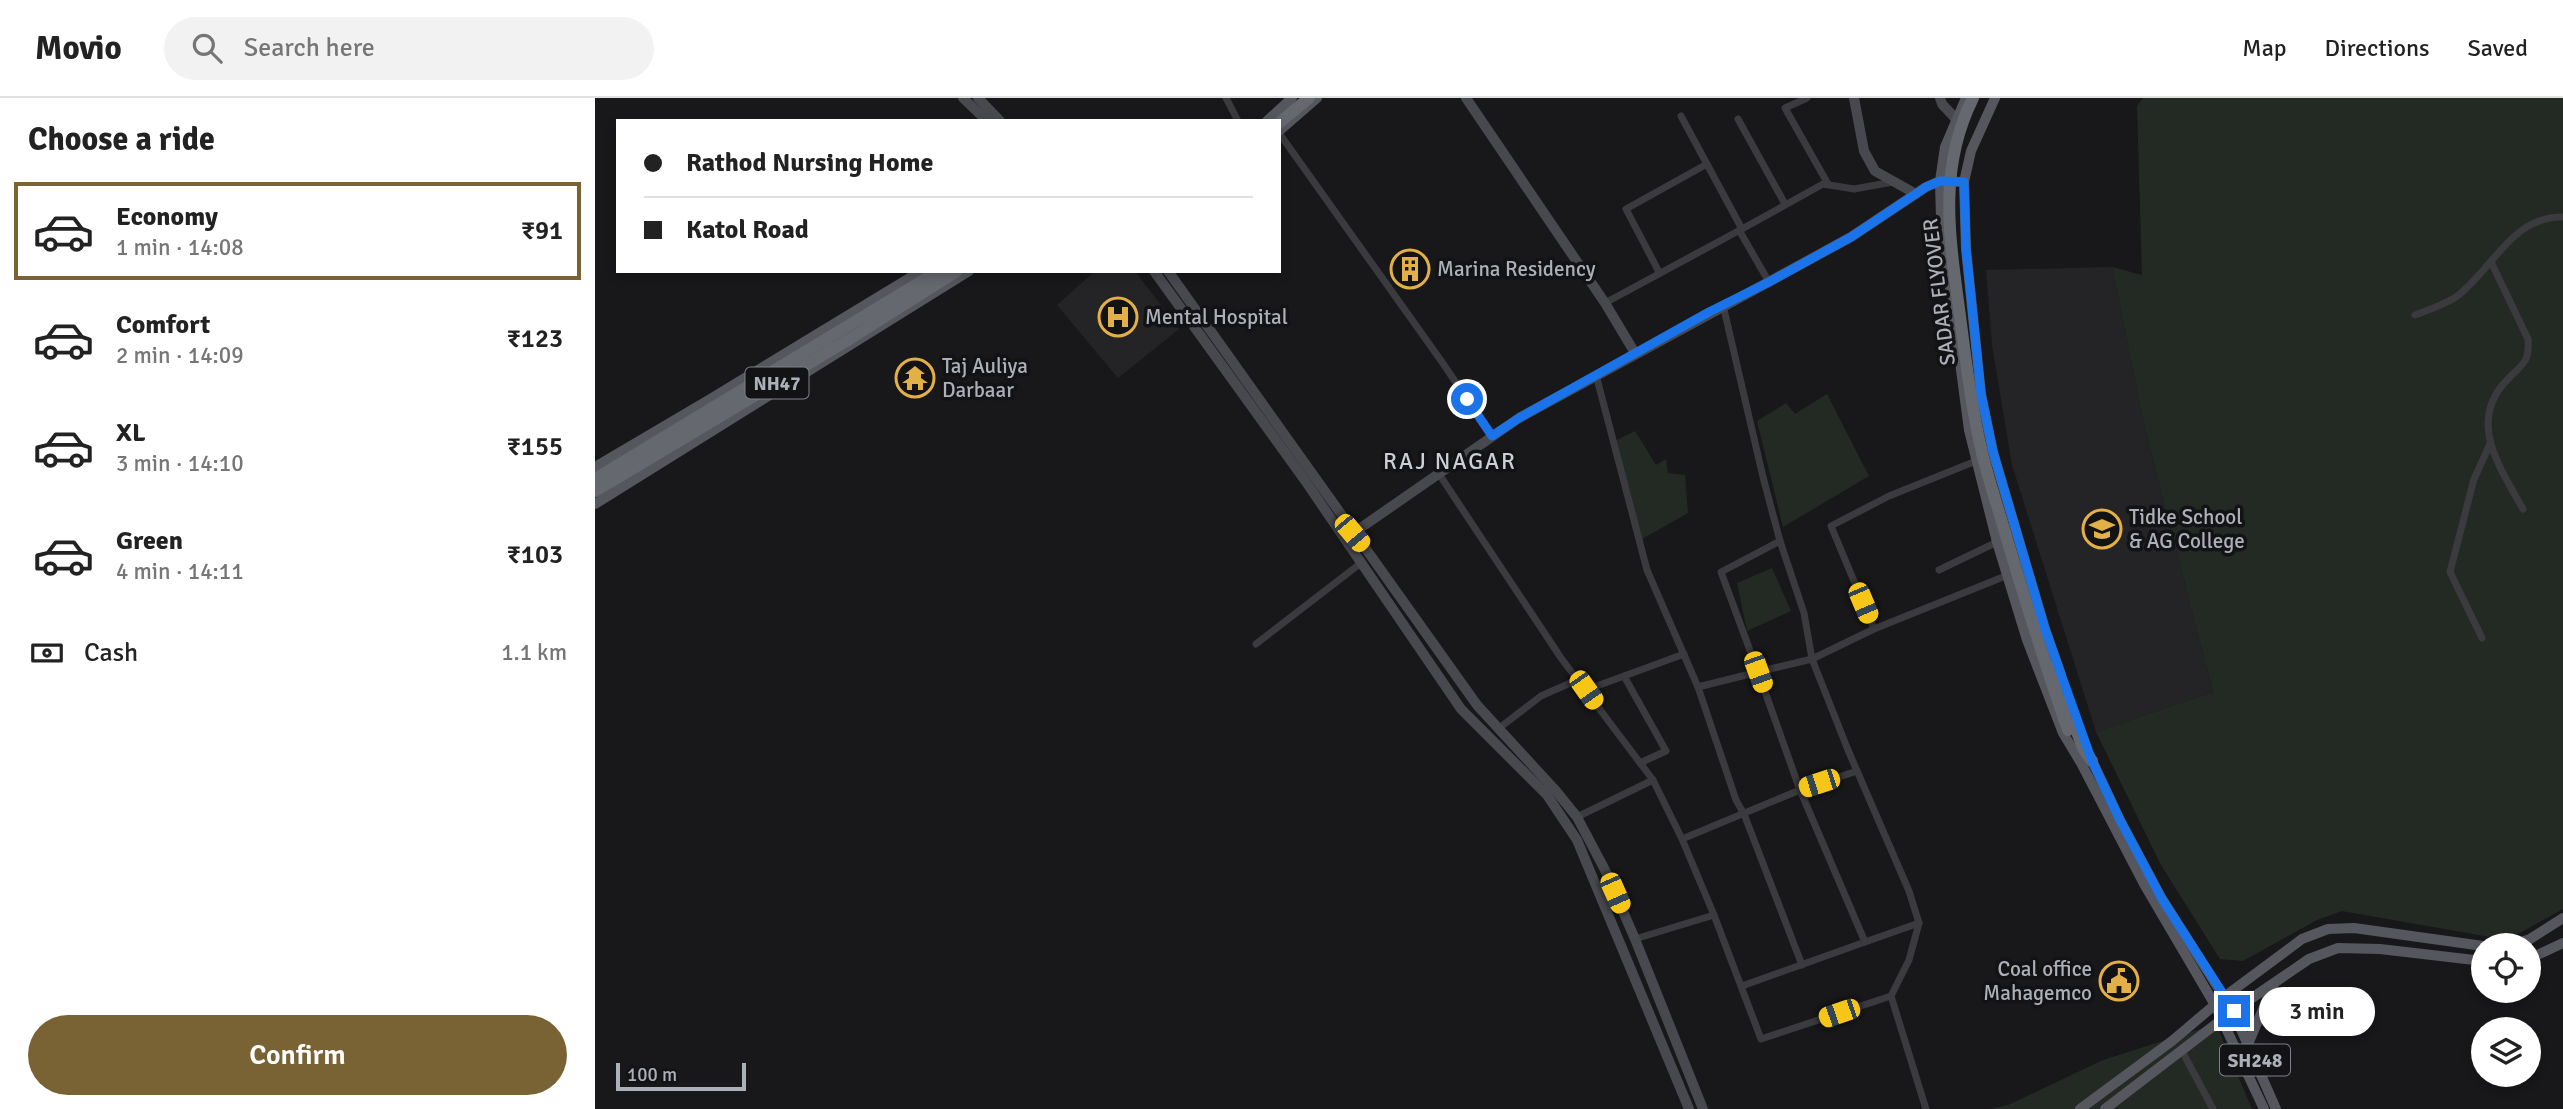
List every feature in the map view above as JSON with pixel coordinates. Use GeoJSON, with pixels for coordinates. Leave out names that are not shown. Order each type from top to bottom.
{"type":"FeatureCollection","features":[{"type":"Feature","properties":{"kind":"highway"},"geometry":{"type":"LineString","coordinates":[[1276,119],[1302,98]]}},
{"type":"Feature","properties":{"kind":"highway"},"geometry":{"type":"LineString","coordinates":[[1276,119],[1309,98]]}},
{"type":"Feature","properties":{"kind":"highway","name":"SADAR FLYOVER"},"geometry":{"type":"LineString","coordinates":[[1973,98],[1954,153],[1948,187],[1953,264],[1970,388],[1987,471],[2034,634],[2087,762]]}},
{"type":"Feature","properties":{"kind":"highway","name":"SADAR FLYOVER"},"geometry":{"type":"LineString","coordinates":[[1980,98],[1959,156],[1955,190],[1959,257],[1972,374],[1992,471],[2039,630],[2072,729]]}},
{"type":"Feature","properties":{"kind":"highway","name":"NH47"},"geometry":{"type":"LineString","coordinates":[[595,479],[768,377],[936,273]]}},
{"type":"Feature","properties":{"kind":"highway","name":"NH47"},"geometry":{"type":"LineString","coordinates":[[595,491],[851,338],[954,273]]}},
{"type":"Feature","properties":{"kind":"main road"},"geometry":{"type":"LineString","coordinates":[[963,98],[985,119]]}},
{"type":"Feature","properties":{"kind":"main road"},"geometry":{"type":"LineString","coordinates":[[978,98],[998,119]]}},
{"type":"Feature","properties":{"kind":"main road"},"geometry":{"type":"LineString","coordinates":[[1275,119],[1292,98]]}},
{"type":"Feature","properties":{"kind":"main road"},"geometry":{"type":"LineString","coordinates":[[1281,130],[1317,98]]}},
{"type":"Feature","properties":{"kind":"main road"},"geometry":{"type":"LineString","coordinates":[[1466,98],[1605,303],[1635,353]]}},
{"type":"Feature","properties":{"kind":"main road"},"geometry":{"type":"LineString","coordinates":[[1854,98],[1864,151],[1875,171],[1916,194]]}},
{"type":"Feature","properties":{"kind":"main road"},"geometry":{"type":"LineString","coordinates":[[1940,98],[1956,119]]}},
{"type":"Feature","properties":{"kind":"main road","name":"SH248"},"geometry":{"type":"LineString","coordinates":[[1966,98],[1945,147],[1940,181],[1943,251],[1969,430],[1997,542],[2042,682],[2063,733],[2087,762],[2162,899],[2234,1011],[2276,1109]]}},
{"type":"Feature","properties":{"kind":"main road","name":"SH248"},"geometry":{"type":"LineString","coordinates":[[1994,98],[1971,151],[1964,182],[1966,249],[1977,358],[1993,452],[2087,762],[2131,861],[2215,1005],[2264,1109]]}},
{"type":"Feature","properties":{"kind":"main road"},"geometry":{"type":"LineString","coordinates":[[1348,536],[1519,418],[1851,237],[1940,181],[1964,182]]}},
{"type":"Feature","properties":{"kind":"main road","name":"NH47"},"geometry":{"type":"LineString","coordinates":[[595,467],[918,273]]}},
{"type":"Feature","properties":{"kind":"main road"},"geometry":{"type":"LineString","coordinates":[[595,504],[966,273]]}},
{"type":"Feature","properties":{"kind":"main road"},"geometry":{"type":"LineString","coordinates":[[1155,273],[1290,459],[1444,662],[1498,729],[1556,790],[1577,817],[1600,860],[1635,939],[1703,1109]]}},
{"type":"Feature","properties":{"kind":"main road"},"geometry":{"type":"LineString","coordinates":[[1169,273],[1348,536],[1361,563],[1461,709],[1547,795],[1577,840],[1689,1109]]}},
{"type":"Feature","properties":{"kind":"main road"},"geometry":{"type":"LineString","coordinates":[[653,433],[668,459]]}},
{"type":"Feature","properties":{"kind":"main road"},"geometry":{"type":"LineString","coordinates":[[2539,933],[2563,918]]}},
{"type":"Feature","properties":{"kind":"main road"},"geometry":{"type":"LineString","coordinates":[[2080,1109],[2302,939],[2328,929],[2354,929],[2471,944]]}},
{"type":"Feature","properties":{"kind":"main road"},"geometry":{"type":"LineString","coordinates":[[2541,953],[2563,943]]}},
{"type":"Feature","properties":{"kind":"main road"},"geometry":{"type":"LineString","coordinates":[[2105,1109],[2234,1011],[2309,959],[2338,948],[2380,949],[2471,960]]}},
{"type":"Feature","properties":{"kind":"main road"},"geometry":{"type":"LineString","coordinates":[[2248,1044],[2274,983]]}},
{"type":"Feature","properties":{"kind":"street"},"geometry":{"type":"LineString","coordinates":[[1226,98],[1237,119]]}},
{"type":"Feature","properties":{"kind":"street"},"geometry":{"type":"LineString","coordinates":[[1807,98],[1785,108],[1828,184]]}},
{"type":"Feature","properties":{"kind":"street"},"geometry":{"type":"LineString","coordinates":[[1681,116],[1769,282]]}},
{"type":"Feature","properties":{"kind":"street"},"geometry":{"type":"LineString","coordinates":[[1738,119],[1785,204]]}},
{"type":"Feature","properties":{"kind":"street"},"geometry":{"type":"LineString","coordinates":[[1281,135],[1492,436]]}},
{"type":"Feature","properties":{"kind":"street"},"geometry":{"type":"LineString","coordinates":[[1659,272],[1626,209],[1707,164]]}},
{"type":"Feature","properties":{"kind":"street"},"geometry":{"type":"LineString","coordinates":[[1605,303],[1823,184],[1854,189],[1896,182]]}},
{"type":"Feature","properties":{"kind":"street"},"geometry":{"type":"LineString","coordinates":[[2415,315],[2441,306],[2456,296],[2491,262],[2515,233],[2552,216],[2563,217]]}},
{"type":"Feature","properties":{"kind":"street"},"geometry":{"type":"LineString","coordinates":[[2491,262],[2522,325],[2529,351],[2526,361],[2504,383],[2493,401],[2490,413],[2491,451],[2523,509]]}},
{"type":"Feature","properties":{"kind":"street"},"geometry":{"type":"LineString","coordinates":[[1723,306],[1780,541],[1804,613],[1812,659],[1909,891],[1919,923],[1909,960],[1891,996],[1926,1109]]}},
{"type":"Feature","properties":{"kind":"street"},"geometry":{"type":"LineString","coordinates":[[1596,375],[1647,570],[1698,687],[1736,800],[1744,814],[1803,965]]}},
{"type":"Feature","properties":{"kind":"street"},"geometry":{"type":"LineString","coordinates":[[2482,638],[2450,572],[2474,479],[2490,443]]}},
{"type":"Feature","properties":{"kind":"street"},"geometry":{"type":"LineString","coordinates":[[1874,629],[1831,526],[1889,496],[1976,461]]}},
{"type":"Feature","properties":{"kind":"street"},"geometry":{"type":"LineString","coordinates":[[1439,474],[1577,680],[1653,780],[1682,839],[1714,915],[1761,1039],[1891,996]]}},
{"type":"Feature","properties":{"kind":"street"},"geometry":{"type":"LineString","coordinates":[[1780,541],[1721,572],[1800,790],[1865,942]]}},
{"type":"Feature","properties":{"kind":"street"},"geometry":{"type":"LineString","coordinates":[[1939,570],[1997,542]]}},
{"type":"Feature","properties":{"kind":"street"},"geometry":{"type":"LineString","coordinates":[[1256,644],[1361,563]]}},
{"type":"Feature","properties":{"kind":"street"},"geometry":{"type":"LineString","coordinates":[[1698,687],[1812,659],[1874,629],[2008,575]]}},
{"type":"Feature","properties":{"kind":"street"},"geometry":{"type":"LineString","coordinates":[[1586,690],[1684,654]]}},
{"type":"Feature","properties":{"kind":"street"},"geometry":{"type":"LineString","coordinates":[[1625,676],[1666,751],[1640,763]]}},
{"type":"Feature","properties":{"kind":"street"},"geometry":{"type":"LineString","coordinates":[[1498,729],[1541,696],[1577,680]]}},
{"type":"Feature","properties":{"kind":"street"},"geometry":{"type":"LineString","coordinates":[[1682,839],[1800,790],[1857,771]]}},
{"type":"Feature","properties":{"kind":"street"},"geometry":{"type":"LineString","coordinates":[[1577,817],[1653,780]]}},
{"type":"Feature","properties":{"kind":"street"},"geometry":{"type":"LineString","coordinates":[[1635,939],[1714,915]]}},
{"type":"Feature","properties":{"kind":"street"},"geometry":{"type":"LineString","coordinates":[[1742,986],[1919,923]]}},
{"type":"Feature","properties":{"kind":"street"},"geometry":{"type":"LineString","coordinates":[[2182,1051],[2213,1109]]}},
{"type":"Feature","properties":{"kind":"shaded area"},"geometry":{"type":"Polygon","coordinates":[[[2143,98],[2563,98],[2563,909],[2520,933],[2471,934],[2342,911],[2317,920],[2243,961],[2220,959],[2161,865],[2096,732],[2213,692],[2146,433],[2112,267],[2142,275],[2137,106],[2143,98]]]}},
{"type":"Feature","properties":{"kind":"shaded area","name":"Tidke School & AG College"},"geometry":{"type":"Polygon","coordinates":[[[2112,267],[2146,433],[2213,692],[2096,732],[2012,465],[1992,345],[1986,270],[2112,267]]]}},
{"type":"Feature","properties":{"kind":"shaded area","name":"Mental Hospital"},"geometry":{"type":"Polygon","coordinates":[[[1093,273],[1137,273],[1179,329],[1118,378],[1057,305],[1093,273]]]}},
{"type":"Feature","properties":{"kind":"shaded area"},"geometry":{"type":"Polygon","coordinates":[[[1827,394],[1869,476],[1783,527],[1757,421],[1786,403],[1795,414],[1827,394]]]}},
{"type":"Feature","properties":{"kind":"shaded area"},"geometry":{"type":"Polygon","coordinates":[[[1635,431],[1656,465],[1666,459],[1668,473],[1685,475],[1688,513],[1642,539],[1615,441],[1635,431]]]}},
{"type":"Feature","properties":{"kind":"shaded area"},"geometry":{"type":"Polygon","coordinates":[[[1772,568],[1791,611],[1747,631],[1737,583],[1772,568]]]}},
{"type":"Feature","properties":{"kind":"shaded area"},"geometry":{"type":"Polygon","coordinates":[[[2216,1024],[2252,1109],[1990,1109],[2008,1105],[2103,1060],[2216,1024]]]}},
{"type":"Feature","properties":{"kind":"place","name":"Marina Residency"},"geometry":{"type":"Point","coordinates":[1410,269]}},
{"type":"Feature","properties":{"kind":"place","name":"Mental Hospital"},"geometry":{"type":"Point","coordinates":[1118,317]}},
{"type":"Feature","properties":{"kind":"place","name":"Taj Auliya Darbaar"},"geometry":{"type":"Point","coordinates":[915,378]}},
{"type":"Feature","properties":{"kind":"place","name":"Tidke School & AG College"},"geometry":{"type":"Point","coordinates":[2102,529]}},
{"type":"Feature","properties":{"kind":"place","name":"Coal office Mahagemco"},"geometry":{"type":"Point","coordinates":[2119,981]}},
{"type":"Feature","properties":{"kind":"district","name":"RAJ NAGAR"},"geometry":{"type":"Point","coordinates":[1450,461]}},
{"type":"Feature","properties":{"kind":"route"},"geometry":{"type":"LineString","coordinates":[[1467,399],[1492,436],[1519,418],[1709,312],[1851,237],[1926,187],[1940,181],[1964,182],[1966,249],[1981,394],[1993,452],[2045,629],[2092,761],[2120,820],[2162,899],[2234,1011]]}}]}
